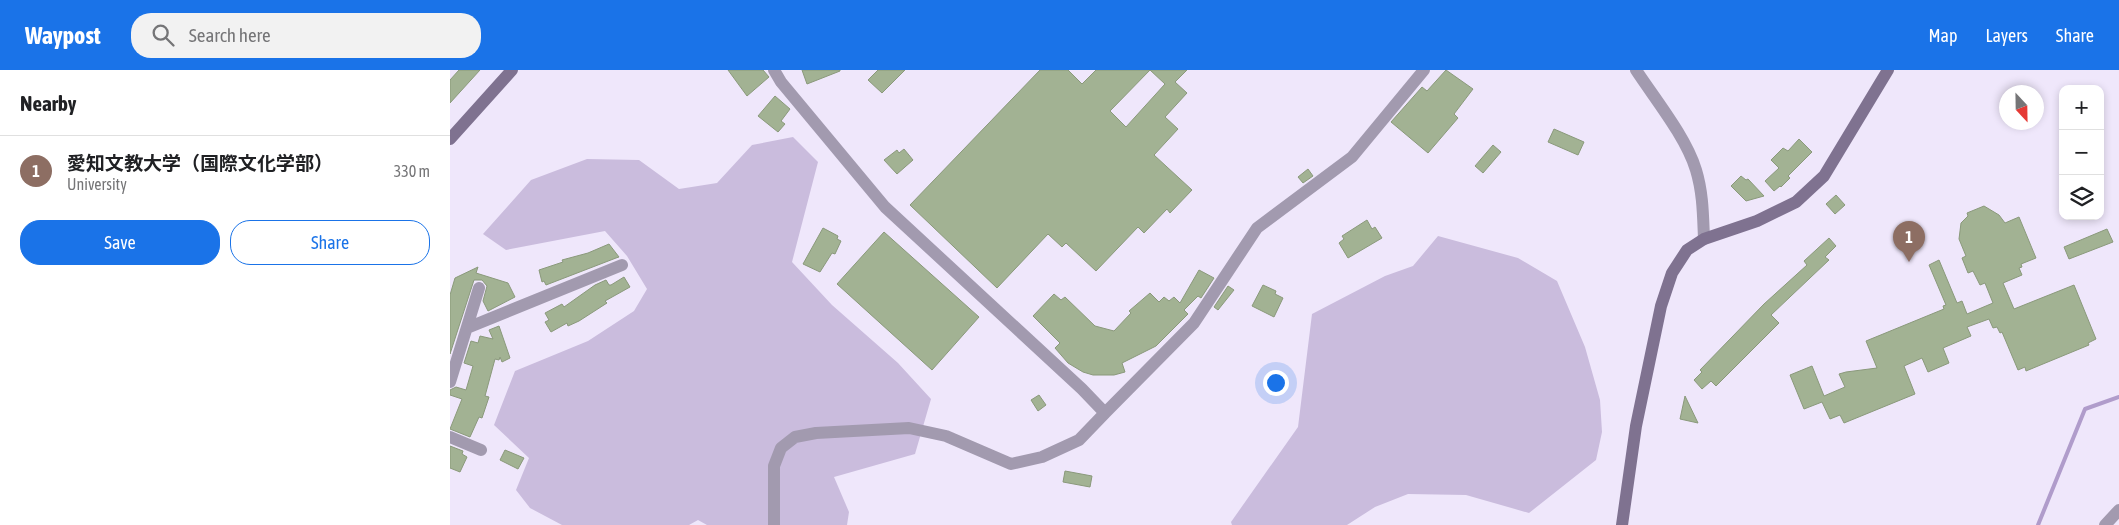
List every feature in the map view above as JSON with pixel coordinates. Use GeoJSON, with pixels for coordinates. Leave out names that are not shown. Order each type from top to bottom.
{"type":"FeatureCollection","features":[{"type":"Feature","properties":{"kind":"street"},"geometry":{"type":"LineString","coordinates":[[450,139],[512,70]]}},
{"type":"Feature","properties":{"kind":"street"},"geometry":{"type":"LineString","coordinates":[[774,70],[781,82],[885,207],[1082,389],[1105,413]]}},
{"type":"Feature","properties":{"kind":"street"},"geometry":{"type":"LineString","coordinates":[[774,525],[774,466],[781,448],[795,437],[816,433],[909,428],[946,436],[1011,464],[1042,457],[1079,440],[1194,323],[1258,228],[1352,157],[1424,70]]}},
{"type":"Feature","properties":{"kind":"street"},"geometry":{"type":"LineString","coordinates":[[1636,70],[1678,132],[1696,168],[1703,199],[1704,239]]}},
{"type":"Feature","properties":{"kind":"street"},"geometry":{"type":"LineString","coordinates":[[1622,525],[1636,426],[1661,306],[1672,273],[1687,250],[1704,239],[1758,221],[1796,202],[1810,191],[1824,176],[1888,70]]}},
{"type":"Feature","properties":{"kind":"street"},"geometry":{"type":"LineString","coordinates":[[467,328],[622,265]]}},
{"type":"Feature","properties":{"kind":"street"},"geometry":{"type":"LineString","coordinates":[[450,382],[479,288]]}},
{"type":"Feature","properties":{"kind":"street"},"geometry":{"type":"LineString","coordinates":[[450,437],[481,450]]}},
{"type":"Feature","properties":{"kind":"street"},"geometry":{"type":"LineString","coordinates":[[2105,525],[2119,510]]}},
{"type":"Feature","properties":{"kind":"shaded area"},"geometry":{"type":"Polygon","coordinates":[[[793,137],[818,162],[792,262],[832,305],[898,363],[931,399],[915,454],[834,477],[849,512],[847,525],[707,525],[698,520],[689,525],[562,525],[530,508],[516,490],[529,458],[494,425],[515,371],[588,341],[634,311],[647,289],[627,256],[605,231],[506,250],[483,234],[531,180],[587,159],[639,160],[679,189],[717,183],[752,145],[793,137]]]}},
{"type":"Feature","properties":{"kind":"shaded area"},"geometry":{"type":"Polygon","coordinates":[[[1438,236],[1518,258],[1557,281],[1585,347],[1600,400],[1602,432],[1596,460],[1529,513],[1466,495],[1408,494],[1375,507],[1347,525],[1232,525],[1231,522],[1298,427],[1312,314],[1385,276],[1413,266],[1438,236]]]}},
{"type":"Feature","properties":{"kind":"building"},"geometry":{"type":"Polygon","coordinates":[[[459,70],[480,70],[450,103],[450,80],[459,70]]]}},
{"type":"Feature","properties":{"kind":"building"},"geometry":{"type":"Polygon","coordinates":[[[728,70],[763,70],[769,77],[747,96],[728,70]]]}},
{"type":"Feature","properties":{"kind":"building"},"geometry":{"type":"Polygon","coordinates":[[[802,70],[840,70],[840,71],[807,84],[802,70]]]}},
{"type":"Feature","properties":{"kind":"building"},"geometry":{"type":"Polygon","coordinates":[[[878,70],[905,70],[882,93],[868,80],[878,70]]]}},
{"type":"Feature","properties":{"kind":"building"},"geometry":{"type":"Polygon","coordinates":[[[1040,70],[1068,70],[1082,84],[1096,70],[1150,70],[1187,70],[1175,82],[1187,93],[1165,117],[1178,129],[1154,155],[1192,190],[1170,213],[1167,209],[1144,233],[1138,227],[1096,271],[1066,243],[1062,247],[1048,234],[997,288],[910,205],[1040,70]],[[1150,70],[1110,111],[1126,127],[1165,84],[1150,70]]]}},
{"type":"Feature","properties":{"kind":"building"},"geometry":{"type":"Polygon","coordinates":[[[1446,70],[1473,89],[1454,114],[1458,118],[1428,153],[1391,122],[1422,87],[1427,91],[1446,70]]]}},
{"type":"Feature","properties":{"kind":"building"},"geometry":{"type":"Polygon","coordinates":[[[775,96],[790,109],[781,121],[785,124],[778,132],[758,116],[775,96]]]}},
{"type":"Feature","properties":{"kind":"building"},"geometry":{"type":"Polygon","coordinates":[[[1554,129],[1584,142],[1578,155],[1548,142],[1554,129]]]}},
{"type":"Feature","properties":{"kind":"building"},"geometry":{"type":"Polygon","coordinates":[[[1799,139],[1812,152],[1788,176],[1790,178],[1774,191],[1765,181],[1779,168],[1771,160],[1783,148],[1788,151],[1799,139]]]}},
{"type":"Feature","properties":{"kind":"building"},"geometry":{"type":"Polygon","coordinates":[[[1493,145],[1501,152],[1483,173],[1475,166],[1493,145]]]}},
{"type":"Feature","properties":{"kind":"building"},"geometry":{"type":"Polygon","coordinates":[[[904,149],[913,160],[897,174],[884,160],[897,150],[899,153],[904,149]]]}},
{"type":"Feature","properties":{"kind":"building"},"geometry":{"type":"Polygon","coordinates":[[[1308,169],[1313,176],[1303,183],[1298,177],[1308,169]]]}},
{"type":"Feature","properties":{"kind":"building"},"geometry":{"type":"Polygon","coordinates":[[[1741,176],[1746,180],[1748,179],[1764,196],[1746,201],[1731,186],[1741,176]]]}},
{"type":"Feature","properties":{"kind":"building"},"geometry":{"type":"Polygon","coordinates":[[[1836,195],[1845,205],[1835,214],[1826,204],[1836,195]]]}},
{"type":"Feature","properties":{"kind":"building"},"geometry":{"type":"Polygon","coordinates":[[[1984,206],[1999,215],[2005,223],[2019,217],[2036,258],[2021,264],[2022,267],[2019,268],[2022,275],[2003,283],[2014,309],[2074,285],[2096,339],[2088,343],[2089,345],[2026,371],[2025,367],[2018,370],[2002,332],[2000,333],[1997,327],[1993,328],[1989,319],[1967,327],[1971,336],[1943,348],[1949,363],[1928,372],[1922,358],[1904,366],[1915,394],[1844,423],[1840,415],[1830,419],[1822,402],[1804,409],[1790,375],[1812,366],[1824,396],[1845,387],[1839,374],[1877,368],[1866,341],[1944,309],[1943,306],[1946,305],[1929,265],[1939,260],[1957,303],[1962,301],[1967,314],[1993,303],[1985,283],[1980,285],[1973,271],[1968,273],[1962,258],[1966,256],[1959,239],[1961,223],[1968,216],[1967,213],[1984,206]]]}},
{"type":"Feature","properties":{"kind":"building"},"geometry":{"type":"Polygon","coordinates":[[[1367,220],[1372,229],[1375,227],[1382,238],[1348,258],[1339,243],[1344,239],[1342,236],[1367,220]]]}},
{"type":"Feature","properties":{"kind":"building"},"geometry":{"type":"Polygon","coordinates":[[[823,228],[838,236],[837,239],[841,241],[835,254],[832,253],[820,272],[803,264],[823,228]]]}},
{"type":"Feature","properties":{"kind":"building"},"geometry":{"type":"Polygon","coordinates":[[[2107,229],[2113,242],[2069,259],[2064,247],[2107,229]]]}},
{"type":"Feature","properties":{"kind":"building"},"geometry":{"type":"Polygon","coordinates":[[[884,232],[979,317],[932,370],[837,284],[884,232]]]}},
{"type":"Feature","properties":{"kind":"building"},"geometry":{"type":"Polygon","coordinates":[[[1829,238],[1836,246],[1825,257],[1829,260],[1771,315],[1779,323],[1716,386],[1711,381],[1702,389],[1694,380],[1702,372],[1700,370],[1764,304],[1807,265],[1804,261],[1829,238]]]}},
{"type":"Feature","properties":{"kind":"building"},"geometry":{"type":"Polygon","coordinates":[[[609,244],[619,257],[546,285],[544,281],[542,282],[539,270],[609,244]]]}},
{"type":"Feature","properties":{"kind":"building"},"geometry":{"type":"Polygon","coordinates":[[[478,267],[476,273],[508,283],[515,297],[488,311],[483,301],[487,286],[482,280],[474,280],[450,354],[450,295],[455,278],[478,267]]]}},
{"type":"Feature","properties":{"kind":"building"},"geometry":{"type":"Polygon","coordinates":[[[1199,270],[1214,278],[1201,298],[1198,296],[1184,310],[1188,314],[1156,346],[1122,363],[1125,372],[1114,375],[1093,375],[1083,372],[1068,363],[1055,348],[1060,343],[1033,316],[1054,294],[1061,300],[1065,297],[1095,326],[1114,331],[1131,313],[1129,311],[1150,293],[1159,302],[1164,297],[1169,301],[1174,297],[1180,303],[1199,270]]]}},
{"type":"Feature","properties":{"kind":"building"},"geometry":{"type":"Polygon","coordinates":[[[624,277],[630,287],[605,301],[607,303],[579,321],[568,326],[567,323],[551,332],[545,322],[549,320],[545,313],[562,304],[564,307],[595,285],[606,280],[611,285],[624,277]]]}},
{"type":"Feature","properties":{"kind":"building"},"geometry":{"type":"Polygon","coordinates":[[[1263,285],[1276,291],[1275,294],[1283,298],[1274,317],[1252,306],[1263,285]]]}},
{"type":"Feature","properties":{"kind":"building"},"geometry":{"type":"Polygon","coordinates":[[[1228,286],[1234,290],[1218,310],[1214,307],[1228,286]]]}},
{"type":"Feature","properties":{"kind":"building"},"geometry":{"type":"Polygon","coordinates":[[[499,326],[510,358],[502,362],[500,357],[499,360],[495,359],[485,396],[489,397],[482,418],[479,417],[470,437],[450,429],[462,399],[450,395],[450,390],[456,387],[466,390],[473,366],[464,363],[471,341],[478,343],[480,336],[493,339],[489,330],[499,326]]]}},
{"type":"Feature","properties":{"kind":"building"},"geometry":{"type":"Polygon","coordinates":[[[1039,395],[1046,405],[1038,411],[1031,400],[1039,395]]]}},
{"type":"Feature","properties":{"kind":"building"},"geometry":{"type":"Polygon","coordinates":[[[1685,396],[1698,423],[1680,419],[1685,396]]]}},
{"type":"Feature","properties":{"kind":"building"},"geometry":{"type":"Polygon","coordinates":[[[450,446],[463,451],[462,454],[467,457],[460,472],[450,468],[450,446]]]}},
{"type":"Feature","properties":{"kind":"building"},"geometry":{"type":"Polygon","coordinates":[[[505,450],[524,458],[518,469],[500,460],[505,450]]]}},
{"type":"Feature","properties":{"kind":"building"},"geometry":{"type":"Polygon","coordinates":[[[1065,471],[1092,476],[1090,487],[1063,482],[1065,471]]]}},
{"type":"Feature","properties":{"kind":"waterway"},"geometry":{"type":"LineString","coordinates":[[2038,525],[2085,409],[2119,397]]}},
{"type":"Feature","properties":{"kind":"place","name":"愛知文教大学（国際文化学部）"},"geometry":{"type":"Point","coordinates":[1909,262]}}]}
